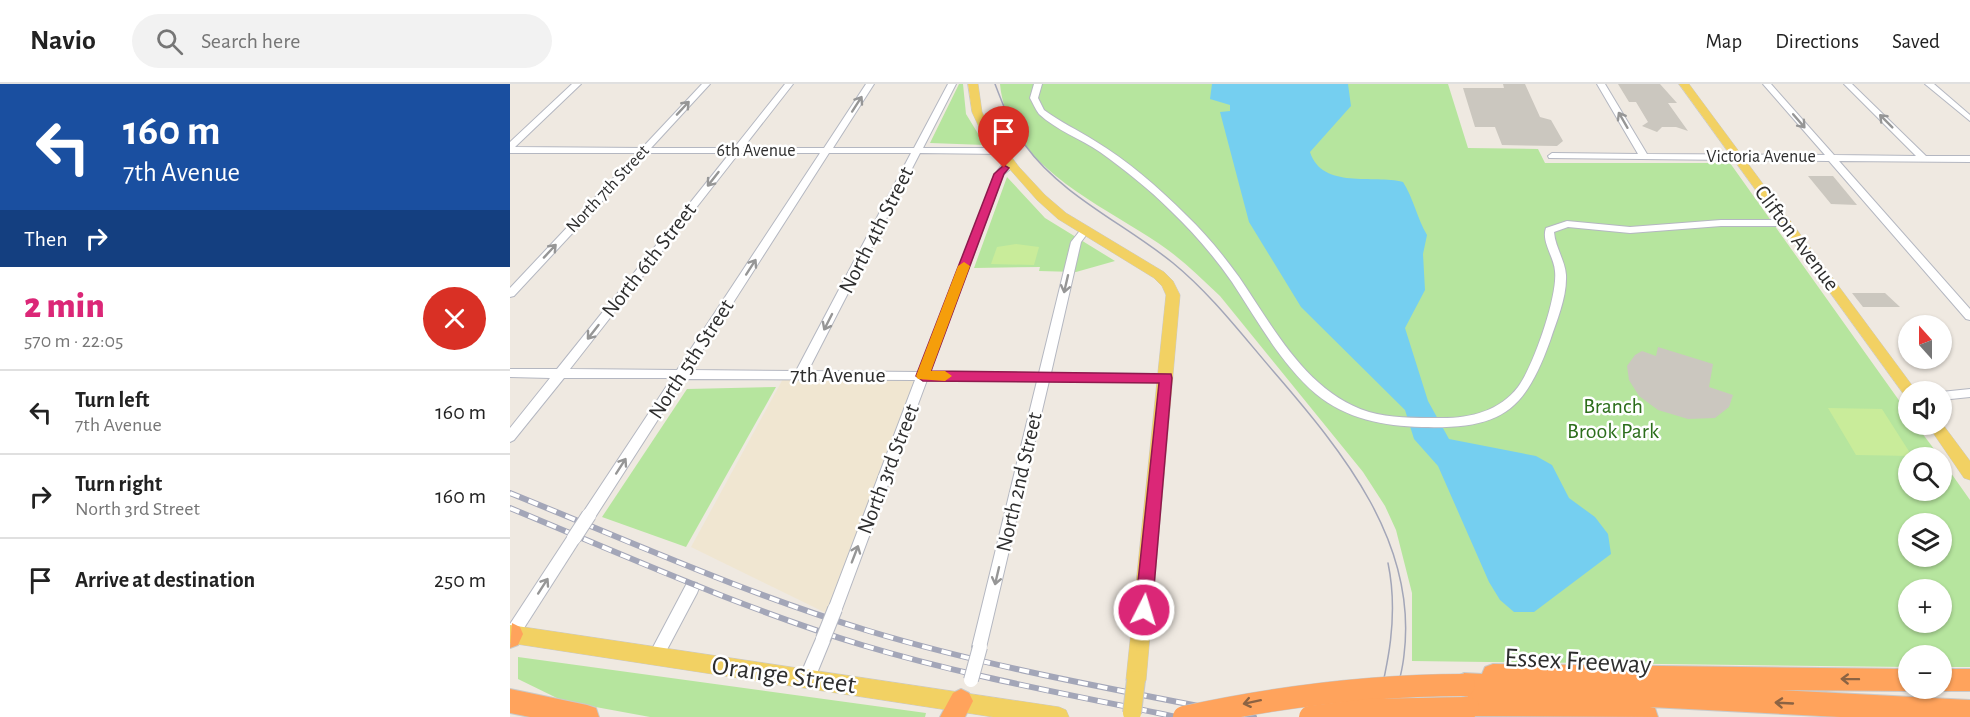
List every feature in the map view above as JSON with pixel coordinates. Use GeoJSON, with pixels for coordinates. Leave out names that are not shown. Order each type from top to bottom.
{"type":"FeatureCollection","features":[{"type":"Feature","properties":{"kind":"highway"},"geometry":{"type":"LineString","coordinates":[[1468,689],[1898,680]]}},
{"type":"Feature","properties":{"kind":"highway"},"geometry":{"type":"LineString","coordinates":[[1952,680],[1970,680]]}},
{"type":"Feature","properties":{"kind":"highway","name":"Essex Freeway"},"geometry":{"type":"LineString","coordinates":[[1184,717],[1310,692],[1383,685],[1970,712]]}},
{"type":"Feature","properties":{"kind":"highway","name":"Essex Freeway"},"geometry":{"type":"LineString","coordinates":[[1310,717],[1368,710],[1468,689],[1646,717]]}},
{"type":"Feature","properties":{"kind":"highway"},"geometry":{"type":"LineString","coordinates":[[515,701],[587,717]]}},
{"type":"Feature","properties":{"kind":"main road"},"geometry":{"type":"LineString","coordinates":[[973,84],[979,117],[1012,164],[1051,207],[1159,275],[1170,287],[1173,299],[1166,378],[1132,715]]}},
{"type":"Feature","properties":{"kind":"main road","name":"Clifton Avenue"},"geometry":{"type":"LineString","coordinates":[[1684,84],[1902,381]]}},
{"type":"Feature","properties":{"kind":"main road"},"geometry":{"type":"LineString","coordinates":[[1942,435],[1970,473]]}},
{"type":"Feature","properties":{"kind":"main road","name":"Orange Street"},"geometry":{"type":"LineString","coordinates":[[511,635],[961,700],[1059,717]]}},
{"type":"Feature","properties":{"kind":"street"},"geometry":{"type":"LineString","coordinates":[[510,148],[577,84]]}},
{"type":"Feature","properties":{"kind":"street","name":"North 7th Street"},"geometry":{"type":"LineString","coordinates":[[510,294],[705,84]]}},
{"type":"Feature","properties":{"kind":"street","name":"North 6th Street"},"geometry":{"type":"LineString","coordinates":[[510,437],[789,84]]}},
{"type":"Feature","properties":{"kind":"street","name":"North 5th Street"},"geometry":{"type":"LineString","coordinates":[[511,635],[870,84]]}},
{"type":"Feature","properties":{"kind":"street","name":"North 4th Street"},"geometry":{"type":"LineString","coordinates":[[800,375],[952,84]]}},
{"type":"Feature","properties":{"kind":"street"},"geometry":{"type":"LineString","coordinates":[[1038,84],[1034,98],[1041,111],[1132,172],[1165,199],[1195,230],[1241,288],[1282,352],[1304,376],[1329,398],[1348,409],[1371,417],[1394,421],[1454,422],[1483,418],[1510,403],[1525,386],[1561,290],[1560,265],[1549,235],[1553,227],[1572,224],[1630,230],[1721,223],[1786,223]]}},
{"type":"Feature","properties":{"kind":"street"},"geometry":{"type":"LineString","coordinates":[[1601,84],[1644,157]]}},
{"type":"Feature","properties":{"kind":"street"},"geometry":{"type":"LineString","coordinates":[[1767,84],[1970,316]]}},
{"type":"Feature","properties":{"kind":"street"},"geometry":{"type":"LineString","coordinates":[[1848,84],[1923,158]]}},
{"type":"Feature","properties":{"kind":"street"},"geometry":{"type":"LineString","coordinates":[[1929,84],[1970,119]]}},
{"type":"Feature","properties":{"kind":"street","name":"6th Avenue"},"geometry":{"type":"LineString","coordinates":[[510,148],[1002,151]]}},
{"type":"Feature","properties":{"kind":"street","name":"Victoria Avenue"},"geometry":{"type":"LineString","coordinates":[[1552,156],[1970,159]]}},
{"type":"Feature","properties":{"kind":"street","name":"North 3rd Street"},"geometry":{"type":"LineString","coordinates":[[807,678],[999,174],[1012,164]]}},
{"type":"Feature","properties":{"kind":"street","name":"North 2nd Street"},"geometry":{"type":"LineString","coordinates":[[961,700],[980,647],[1076,242],[1085,230]]}},
{"type":"Feature","properties":{"kind":"street","name":"7th Avenue"},"geometry":{"type":"LineString","coordinates":[[510,373],[1166,378]]}},
{"type":"Feature","properties":{"kind":"street"},"geometry":{"type":"LineString","coordinates":[[1952,395],[1970,393]]}},
{"type":"Feature","properties":{"kind":"street"},"geometry":{"type":"LineString","coordinates":[[656,656],[692,588]]}},
{"type":"Feature","properties":{"kind":"shaded area"},"geometry":{"type":"Polygon","coordinates":[[[784,377],[918,378],[828,614],[691,547],[784,377]]]}},
{"type":"Feature","properties":{"kind":"green space"},"geometry":{"type":"Polygon","coordinates":[[[959,84],[963,84],[966,114],[985,145],[930,143],[959,84]]]}},
{"type":"Feature","properties":{"kind":"green space","name":"Branch Brook Park"},"geometry":{"type":"Polygon","coordinates":[[[1000,84],[1448,84],[1468,148],[1538,149],[1545,163],[1730,163],[1898,399],[1898,435],[1924,435],[1932,447],[1898,447],[1898,501],[1952,501],[1952,475],[1970,500],[1970,667],[1952,667],[1952,645],[1898,645],[1898,667],[1412,661],[1412,593],[1396,530],[1385,506],[1363,472],[1220,296],[1168,250],[1065,183],[1041,163],[1021,140],[1007,114],[1000,84]]]}},
{"type":"Feature","properties":{"kind":"green space"},"geometry":{"type":"Polygon","coordinates":[[[1007,177],[1045,218],[1115,261],[1076,272],[1039,271],[1040,267],[974,268],[1007,177]]]}},
{"type":"Feature","properties":{"kind":"green space"},"geometry":{"type":"Polygon","coordinates":[[[1016,244],[1039,247],[1034,265],[991,264],[997,247],[1016,244]]]}},
{"type":"Feature","properties":{"kind":"green space"},"geometry":{"type":"Polygon","coordinates":[[[776,387],[686,547],[602,517],[687,389],[776,387]]]}},
{"type":"Feature","properties":{"kind":"green space"},"geometry":{"type":"Polygon","coordinates":[[[1828,408],[1882,409],[1906,447],[1898,447],[1898,456],[1856,455],[1828,408]]]}},
{"type":"Feature","properties":{"kind":"green space"},"geometry":{"type":"Polygon","coordinates":[[[518,657],[926,713],[925,717],[650,717],[563,701],[518,679],[518,657]]]}},
{"type":"Feature","properties":{"kind":"water"},"geometry":{"type":"Polygon","coordinates":[[[1212,84],[1348,84],[1351,106],[1310,152],[1316,164],[1326,172],[1350,178],[1403,182],[1410,194],[1427,235],[1423,254],[1425,290],[1405,328],[1428,401],[1449,439],[1536,456],[1552,465],[1569,498],[1595,517],[1608,534],[1611,554],[1534,612],[1514,612],[1500,600],[1489,582],[1438,466],[1414,439],[1405,410],[1301,307],[1249,222],[1220,112],[1230,111],[1230,105],[1210,99],[1212,84]]]}},
{"type":"Feature","properties":{"kind":"building"},"geometry":{"type":"Polygon","coordinates":[[[1503,84],[1525,84],[1540,117],[1551,120],[1563,141],[1557,146],[1502,145],[1495,127],[1475,127],[1463,88],[1504,88],[1503,84]]]}},
{"type":"Feature","properties":{"kind":"building"},"geometry":{"type":"Polygon","coordinates":[[[1618,84],[1660,84],[1677,103],[1668,103],[1688,131],[1676,127],[1662,127],[1657,132],[1642,126],[1648,122],[1636,102],[1629,102],[1618,84]]]}},
{"type":"Feature","properties":{"kind":"building"},"geometry":{"type":"Polygon","coordinates":[[[1808,176],[1833,176],[1857,205],[1831,204],[1808,176]]]}},
{"type":"Feature","properties":{"kind":"building"},"geometry":{"type":"Polygon","coordinates":[[[1852,293],[1885,293],[1900,307],[1863,307],[1852,293]]]}},
{"type":"Feature","properties":{"kind":"building"},"geometry":{"type":"Polygon","coordinates":[[[1658,347],[1713,364],[1709,387],[1733,395],[1729,407],[1715,418],[1688,419],[1658,410],[1639,396],[1629,380],[1627,366],[1635,355],[1642,351],[1656,356],[1658,347]]]}},
{"type":"Feature","properties":{"kind":"tram line"},"geometry":{"type":"LineString","coordinates":[[995,84],[1016,130],[1040,163],[1075,194],[1173,263],[1201,288],[1300,403],[1349,467],[1387,537],[1399,575],[1405,614],[1404,655],[1389,717]]}},
{"type":"Feature","properties":{"kind":"tram line"},"geometry":{"type":"LineString","coordinates":[[1375,717],[1388,659],[1392,621],[1388,563]]}},
{"type":"Feature","properties":{"kind":"railway"},"geometry":{"type":"LineString","coordinates":[[510,493],[733,584],[869,631],[1012,668],[1254,717]]}},
{"type":"Feature","properties":{"kind":"railway"},"geometry":{"type":"LineString","coordinates":[[510,508],[728,598],[862,645],[979,676],[1177,717]]}},
{"type":"Feature","properties":{"kind":"slow traffic"},"geometry":{"type":"LineString","coordinates":[[945,376],[923,376],[964,266]]}},
{"type":"Feature","properties":{"kind":"route"},"geometry":{"type":"LineString","coordinates":[[1004,168],[999,174],[923,376],[1166,378],[1144,610]]}}]}
